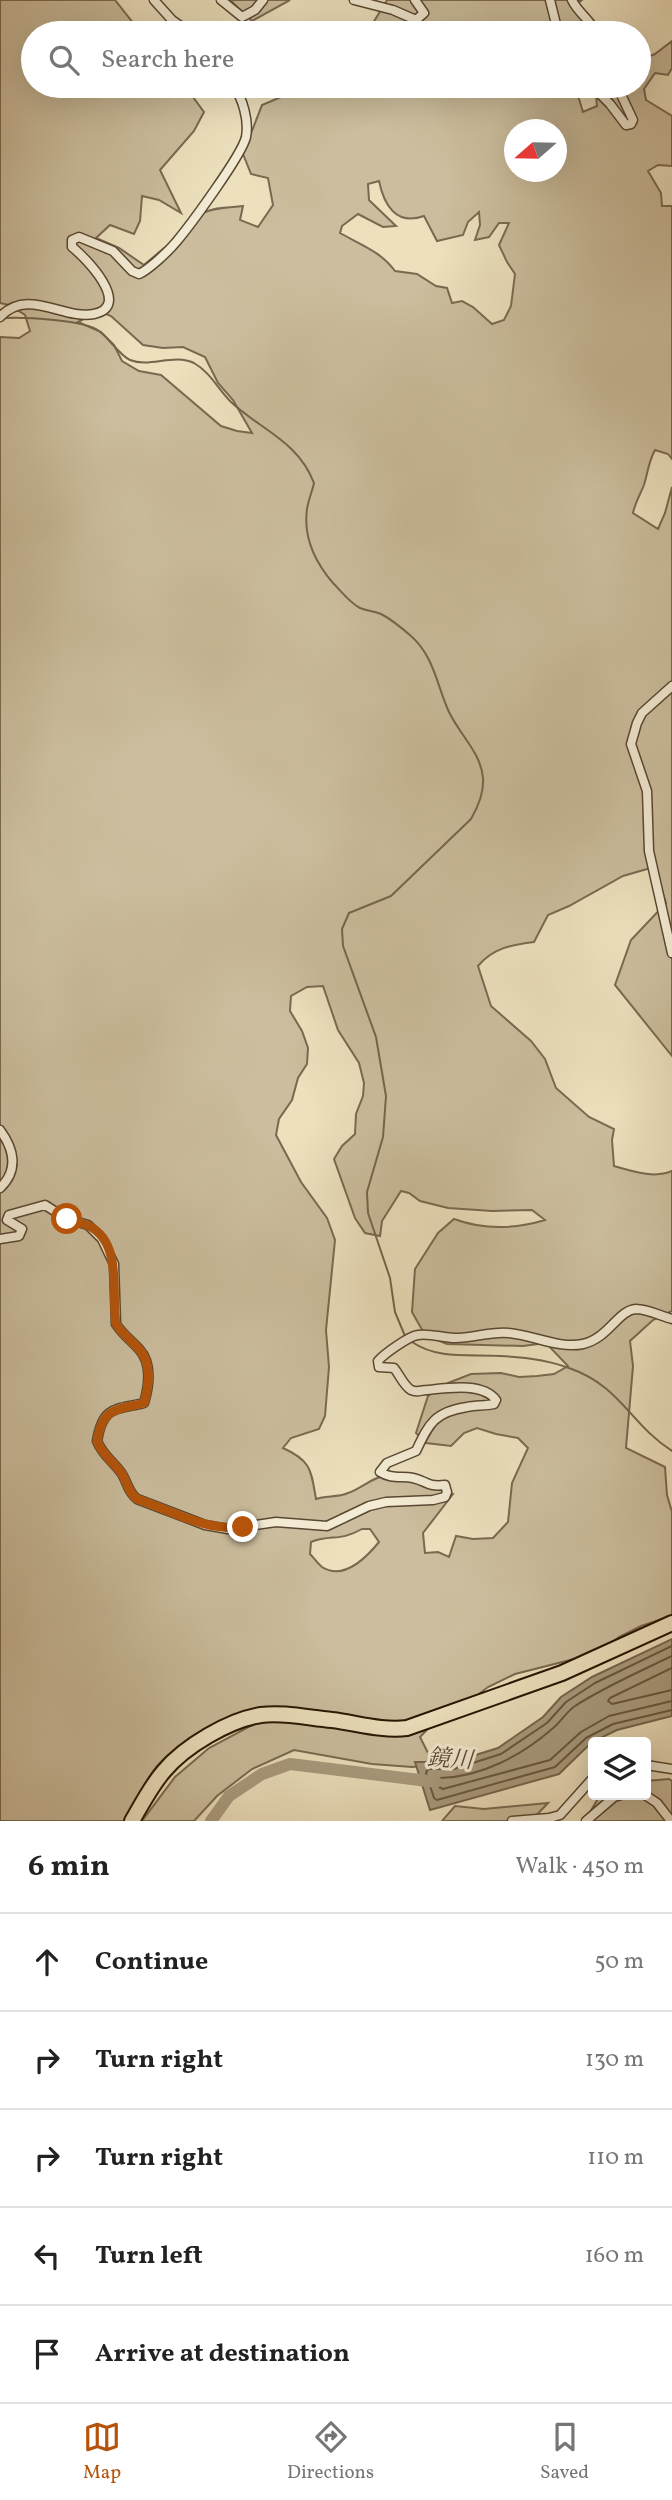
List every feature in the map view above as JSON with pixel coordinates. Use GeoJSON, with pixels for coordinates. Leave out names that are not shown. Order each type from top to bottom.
{"type":"FeatureCollection","features":[{"type":"Feature","properties":{"kind":"main road"},"geometry":{"type":"LineString","coordinates":[[132,1821],[152,1787],[170,1764],[209,1735],[232,1724],[261,1715],[274,1715],[381,1728],[407,1728],[544,1680],[672,1623]]}},
{"type":"Feature","properties":{"kind":"street"},"geometry":{"type":"LineString","coordinates":[[154,0],[173,21]]}},
{"type":"Feature","properties":{"kind":"street"},"geometry":{"type":"LineString","coordinates":[[220,0],[242,17],[255,10],[263,0]]}},
{"type":"Feature","properties":{"kind":"street"},"geometry":{"type":"LineString","coordinates":[[354,0],[393,10],[416,20],[424,13],[415,0]]}},
{"type":"Feature","properties":{"kind":"street"},"geometry":{"type":"LineString","coordinates":[[550,0],[555,21]]}},
{"type":"Feature","properties":{"kind":"street"},"geometry":{"type":"LineString","coordinates":[[572,0],[587,21]]}},
{"type":"Feature","properties":{"kind":"street"},"geometry":{"type":"LineString","coordinates":[[0,317],[7,309],[21,304],[86,315],[98,313],[106,305],[109,296],[107,289],[89,261],[72,247],[72,240],[79,237],[113,251],[132,271],[139,274],[161,258],[177,241],[217,185],[246,137],[245,112],[239,98]]}},
{"type":"Feature","properties":{"kind":"street"},"geometry":{"type":"LineString","coordinates":[[604,98],[626,125],[633,120],[624,98]]}},
{"type":"Feature","properties":{"kind":"street"},"geometry":{"type":"LineString","coordinates":[[672,686],[642,713],[636,723],[631,744],[647,791],[649,851],[672,953]]}},
{"type":"Feature","properties":{"kind":"street"},"geometry":{"type":"LineString","coordinates":[[0,1130],[7,1140],[13,1158],[13,1171],[0,1188]]}},
{"type":"Feature","properties":{"kind":"street"},"geometry":{"type":"LineString","coordinates":[[0,1239],[19,1236],[22,1229],[7,1220],[9,1215],[45,1205],[67,1219],[88,1225],[98,1233],[114,1264],[116,1324],[142,1352],[148,1368],[144,1403],[114,1409],[105,1419],[97,1441],[102,1454],[122,1474],[130,1493],[137,1499],[205,1525],[228,1529],[276,1522],[327,1527],[369,1506],[445,1497],[445,1485],[431,1486],[416,1478],[391,1477],[380,1472],[387,1463],[416,1451],[429,1423],[434,1419],[464,1407],[494,1404],[496,1400],[483,1390],[464,1388],[417,1392],[409,1389],[394,1368],[379,1367],[378,1361],[407,1339],[416,1335],[457,1338],[508,1332],[564,1344],[582,1344],[600,1338],[625,1312],[632,1309],[672,1319]]}},
{"type":"Feature","properties":{"kind":"street"},"geometry":{"type":"LineString","coordinates":[[651,1766],[672,1769]]}},
{"type":"Feature","properties":{"kind":"street"},"geometry":{"type":"LineString","coordinates":[[509,1821],[560,1815],[588,1784]]}},
{"type":"Feature","properties":{"kind":"street"},"geometry":{"type":"LineString","coordinates":[[651,1799],[671,1821]]}},
{"type":"Feature","properties":{"kind":"street"},"geometry":{"type":"LineString","coordinates":[[586,1821],[610,1800]]}},
{"type":"Feature","properties":{"kind":"shaded area"},"geometry":{"type":"Polygon","coordinates":[[[0,0],[115,0],[132,21],[21,21],[21,98],[194,98],[204,112],[194,131],[160,170],[181,213],[159,200],[142,196],[140,221],[134,234],[110,225],[96,238],[119,248],[144,265],[164,248],[185,237],[195,220],[208,211],[243,206],[240,220],[258,227],[273,205],[268,178],[251,174],[243,154],[262,105],[279,98],[579,98],[583,112],[597,106],[596,98],[646,98],[672,116],[672,166],[658,165],[648,171],[661,193],[662,206],[672,206],[672,459],[668,454],[655,450],[633,513],[658,529],[672,487],[672,1056],[615,985],[631,940],[666,903],[654,867],[623,876],[548,915],[534,942],[503,948],[478,966],[491,1006],[531,1041],[545,1059],[556,1088],[589,1117],[614,1129],[614,1166],[650,1174],[672,1171],[672,1311],[653,1320],[630,1341],[633,1366],[626,1448],[665,1467],[667,1495],[672,1512],[672,1616],[641,1626],[619,1637],[598,1653],[515,1674],[443,1713],[420,1737],[434,1765],[412,1767],[372,1764],[294,1750],[252,1769],[217,1796],[194,1821],[142,1821],[175,1777],[209,1748],[260,1721],[198,1739],[171,1752],[148,1779],[126,1821],[0,1821],[0,337],[19,338],[30,331],[25,315],[0,303],[0,0]],[[379,181],[368,184],[369,200],[396,226],[383,227],[358,214],[342,226],[340,233],[377,253],[395,271],[417,274],[436,286],[447,288],[452,303],[462,301],[492,324],[504,320],[511,306],[515,274],[499,245],[509,223],[499,223],[489,237],[475,240],[480,225],[479,212],[468,222],[463,235],[437,241],[424,216],[399,216],[384,198],[379,181]],[[99,311],[78,322],[101,332],[114,345],[122,361],[139,371],[161,375],[221,426],[252,433],[233,400],[218,383],[205,357],[183,347],[143,345],[111,316],[99,311]],[[323,986],[307,987],[291,996],[290,1011],[308,1048],[307,1064],[298,1078],[292,1100],[279,1119],[276,1135],[301,1182],[327,1218],[335,1240],[326,1330],[329,1367],[325,1416],[319,1429],[291,1438],[283,1448],[305,1462],[313,1481],[316,1499],[344,1495],[389,1475],[411,1479],[453,1494],[423,1533],[425,1553],[438,1552],[449,1557],[456,1536],[493,1538],[508,1522],[512,1483],[528,1448],[518,1438],[477,1428],[464,1433],[451,1446],[426,1443],[416,1433],[428,1396],[448,1383],[471,1374],[537,1376],[554,1374],[568,1366],[546,1343],[523,1346],[447,1344],[425,1335],[412,1312],[415,1269],[438,1233],[454,1219],[500,1227],[545,1220],[532,1210],[448,1208],[420,1201],[401,1191],[382,1221],[380,1236],[365,1233],[355,1218],[334,1159],[342,1146],[355,1134],[356,1114],[363,1096],[364,1083],[359,1063],[338,1030],[323,986]],[[370,1529],[311,1542],[310,1554],[322,1567],[330,1571],[354,1566],[379,1542],[370,1529]]]}},
{"type":"Feature","properties":{"kind":"shaded area"},"geometry":{"type":"Polygon","coordinates":[[[230,0],[290,0],[252,21],[230,0]]]}},
{"type":"Feature","properties":{"kind":"shaded area"},"geometry":{"type":"Polygon","coordinates":[[[387,0],[582,0],[577,4],[590,21],[374,21],[387,0]]]}},
{"type":"Feature","properties":{"kind":"shaded area"},"geometry":{"type":"Polygon","coordinates":[[[672,41],[672,68],[668,75],[655,73],[651,79],[651,56],[672,41]]]}},
{"type":"Feature","properties":{"kind":"shaded area"},"geometry":{"type":"Polygon","coordinates":[[[651,1781],[672,1781],[672,1821],[585,1821],[597,1800],[651,1800],[651,1781]]]}},
{"type":"Feature","properties":{"kind":"shaded area"},"geometry":{"type":"Polygon","coordinates":[[[548,1803],[531,1821],[442,1821],[455,1806],[484,1809],[548,1803]]]}},
{"type":"Feature","properties":{"kind":"water"},"geometry":{"type":"Polygon","coordinates":[[[672,1639],[672,1716],[617,1730],[602,1737],[588,1737],[588,1746],[559,1774],[430,1810],[415,1762],[453,1762],[498,1748],[543,1717],[561,1697],[592,1677],[672,1639]]]}},
{"type":"Feature","properties":{"kind":"waterway"},"geometry":{"type":"LineString","coordinates":[[5,318],[54,320],[92,327],[103,334],[126,358],[138,362],[178,359],[194,363],[231,402],[289,446],[314,483],[306,520],[309,540],[321,567],[352,603],[385,616],[419,644],[430,662],[449,712],[478,760],[483,789],[471,819],[391,896],[349,913],[342,929],[343,946],[376,1037],[386,1096],[383,1137],[367,1192],[368,1213],[390,1278],[395,1312],[405,1336]]}},
{"type":"Feature","properties":{"kind":"waterway"},"geometry":{"type":"LineString","coordinates":[[412,1342],[422,1348],[444,1354],[526,1358],[569,1368],[601,1385],[672,1451]]}},
{"type":"Feature","properties":{"kind":"waterway","name":"鏡川"},"geometry":{"type":"LineString","coordinates":[[211,1821],[229,1796],[262,1774],[290,1764],[436,1782]]}},
{"type":"Feature","properties":{"kind":"route"},"geometry":{"type":"LineString","coordinates":[[67,1219],[88,1225],[106,1245],[114,1264],[116,1324],[127,1339],[142,1352],[148,1368],[144,1403],[114,1409],[105,1419],[97,1441],[102,1454],[122,1474],[130,1493],[137,1499],[205,1525],[228,1529],[243,1527]]}}]}
